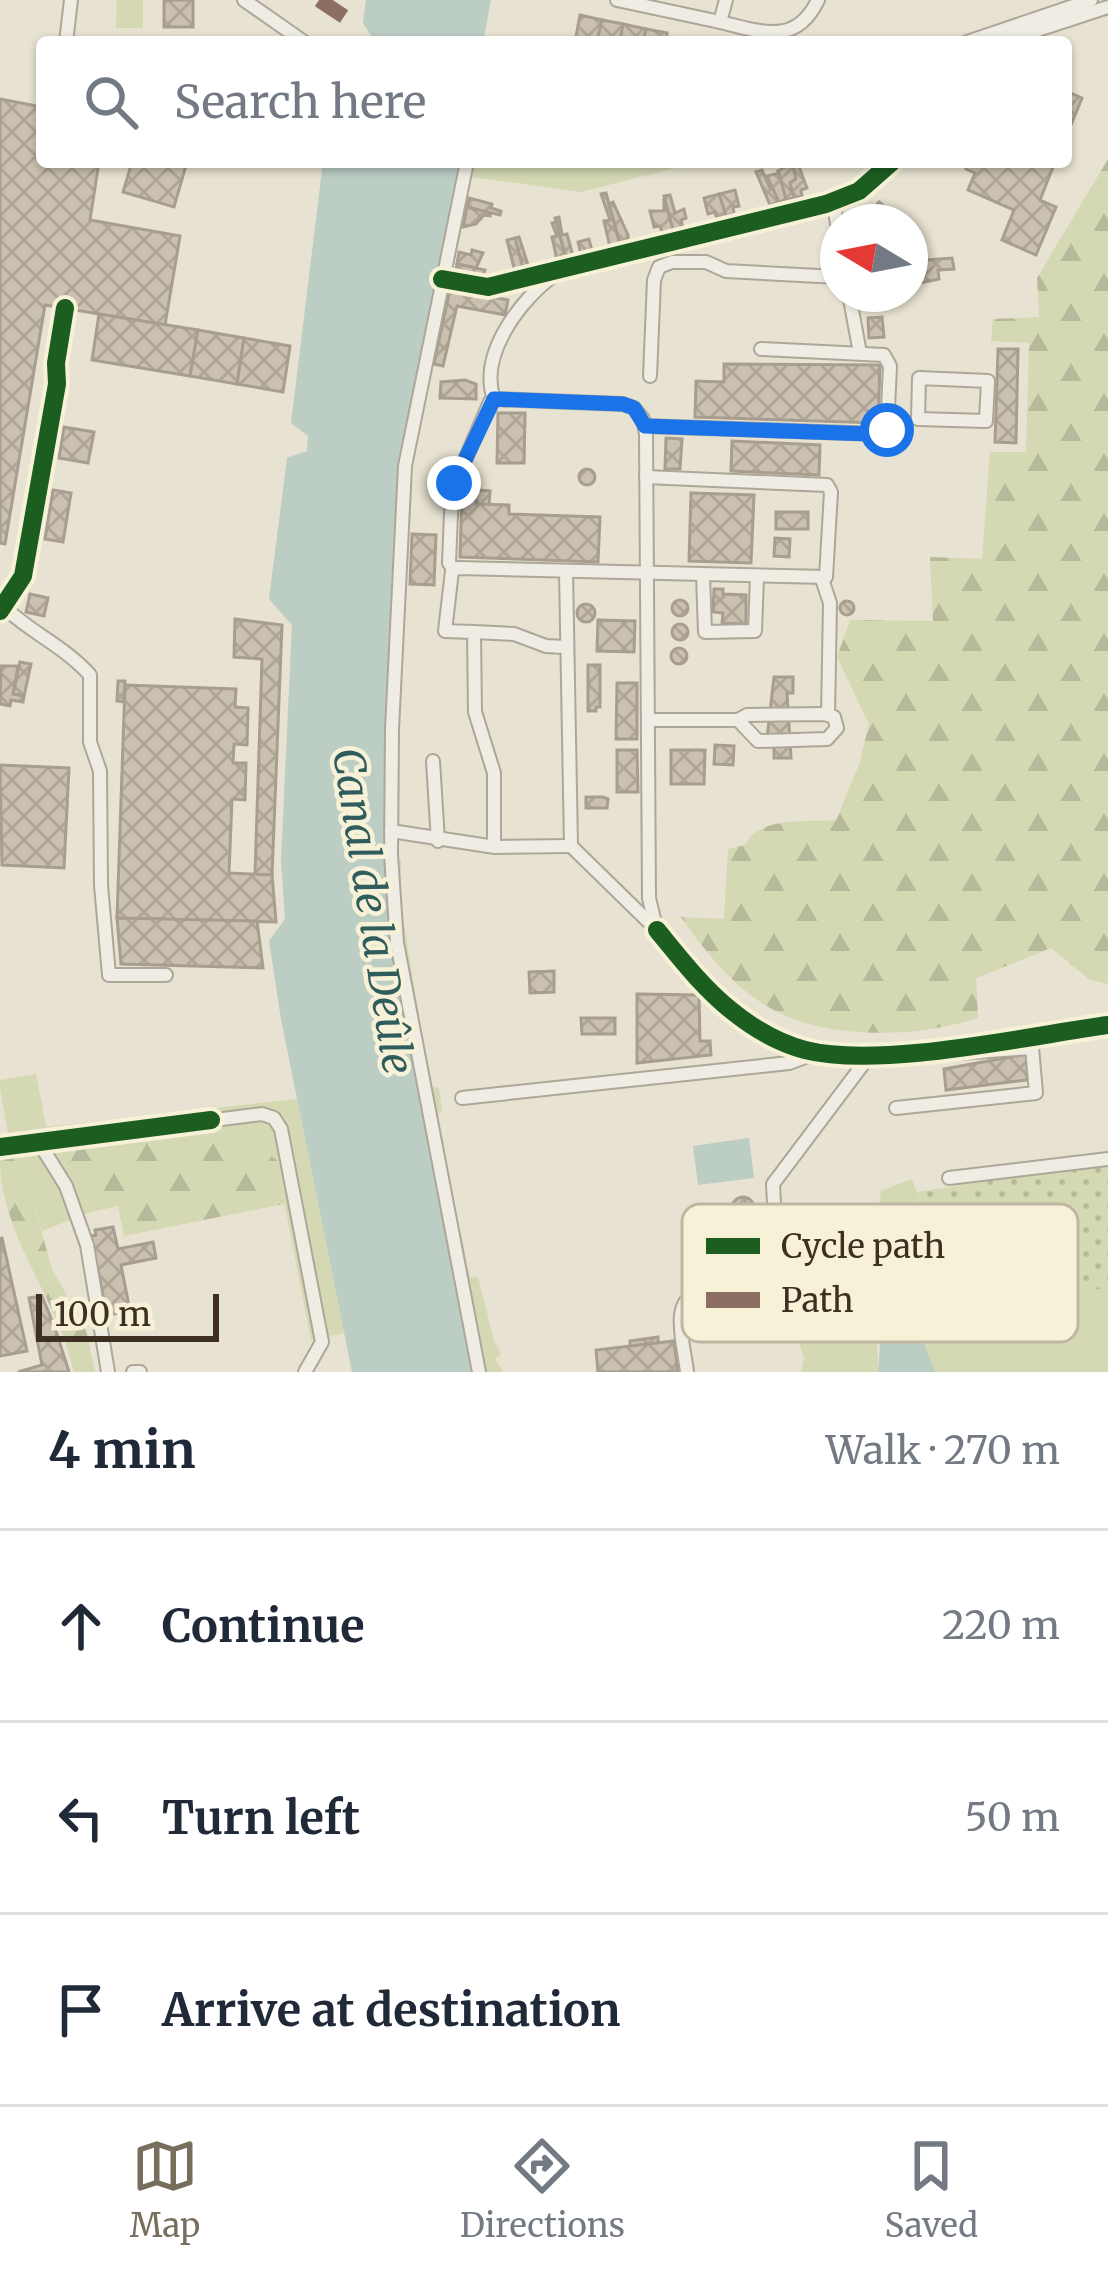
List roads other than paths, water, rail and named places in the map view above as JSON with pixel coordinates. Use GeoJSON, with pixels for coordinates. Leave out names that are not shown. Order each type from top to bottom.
{"type":"FeatureCollection","features":[{"type":"Feature","properties":{"kind":"street"},"geometry":{"type":"LineString","coordinates":[[67,36],[71,0]]}},
{"type":"Feature","properties":{"kind":"street"},"geometry":{"type":"LineString","coordinates":[[244,0],[295,36]]}},
{"type":"Feature","properties":{"kind":"street"},"geometry":{"type":"LineString","coordinates":[[617,0],[760,32],[782,32],[808,22],[818,0]]}},
{"type":"Feature","properties":{"kind":"street"},"geometry":{"type":"LineString","coordinates":[[720,22],[726,0]]}},
{"type":"Feature","properties":{"kind":"street"},"geometry":{"type":"LineString","coordinates":[[1014,36],[1091,0]]}},
{"type":"Feature","properties":{"kind":"street"},"geometry":{"type":"LineString","coordinates":[[988,36],[1077,7],[1108,7]]}},
{"type":"Feature","properties":{"kind":"street"},"geometry":{"type":"LineString","coordinates":[[466,168],[405,466],[391,831],[397,943],[478,1372]]}},
{"type":"Feature","properties":{"kind":"street"},"geometry":{"type":"LineString","coordinates":[[442,279],[488,287],[833,201],[859,191],[885,168]]}},
{"type":"Feature","properties":{"kind":"street"},"geometry":{"type":"LineString","coordinates":[[688,236],[692,262]]}},
{"type":"Feature","properties":{"kind":"street"},"geometry":{"type":"LineString","coordinates":[[650,376],[656,271],[665,263],[706,262],[726,272],[820,276]]}},
{"type":"Feature","properties":{"kind":"street"},"geometry":{"type":"LineString","coordinates":[[454,570],[449,563],[452,490],[494,399],[490,386],[493,361],[518,308],[568,266]]}},
{"type":"Feature","properties":{"kind":"street"},"geometry":{"type":"LineString","coordinates":[[65,308],[57,384],[23,576],[0,606],[70,653],[90,675],[90,742],[100,771],[101,885],[109,974],[166,976]]}},
{"type":"Feature","properties":{"kind":"street"},"geometry":{"type":"LineString","coordinates":[[852,312],[860,353]]}},
{"type":"Feature","properties":{"kind":"street"},"geometry":{"type":"LineString","coordinates":[[645,426],[879,434],[887,430],[890,362],[884,355],[760,350]]}},
{"type":"Feature","properties":{"kind":"street"},"geometry":{"type":"LineString","coordinates":[[889,417],[986,421],[988,381],[920,378],[918,418]]}},
{"type":"Feature","properties":{"kind":"street"},"geometry":{"type":"LineString","coordinates":[[494,399],[623,404],[634,408],[645,426],[649,898],[657,930]]}},
{"type":"Feature","properties":{"kind":"street"},"geometry":{"type":"LineString","coordinates":[[646,478],[827,485],[831,491],[828,572],[822,579]]}},
{"type":"Feature","properties":{"kind":"street"},"geometry":{"type":"LineString","coordinates":[[454,570],[822,579]]}},
{"type":"Feature","properties":{"kind":"street"},"geometry":{"type":"LineString","coordinates":[[454,570],[448,582],[445,632],[514,634],[545,646],[566,647]]}},
{"type":"Feature","properties":{"kind":"street"},"geometry":{"type":"LineString","coordinates":[[566,571],[571,846],[657,930],[695,976],[732,1012],[784,1042],[818,1052],[870,1055],[1031,1042]]}},
{"type":"Feature","properties":{"kind":"street"},"geometry":{"type":"LineString","coordinates":[[703,575],[702,624],[712,634],[755,632],[757,577]]}},
{"type":"Feature","properties":{"kind":"street"},"geometry":{"type":"LineString","coordinates":[[822,579],[830,603],[829,715]]}},
{"type":"Feature","properties":{"kind":"street"},"geometry":{"type":"LineString","coordinates":[[474,632],[475,712],[494,773],[494,842]]}},
{"type":"Feature","properties":{"kind":"street"},"geometry":{"type":"LineString","coordinates":[[648,720],[829,715],[837,721],[837,728],[827,739],[758,741],[737,720]]}},
{"type":"Feature","properties":{"kind":"street"},"geometry":{"type":"LineString","coordinates":[[433,761],[438,841]]}},
{"type":"Feature","properties":{"kind":"street"},"geometry":{"type":"LineString","coordinates":[[391,831],[495,847],[571,846]]}},
{"type":"Feature","properties":{"kind":"street"},"geometry":{"type":"LineString","coordinates":[[905,1052],[955,1056],[1108,1025]]}},
{"type":"Feature","properties":{"kind":"street"},"geometry":{"type":"LineString","coordinates":[[896,1108],[1036,1093],[1031,1042]]}},
{"type":"Feature","properties":{"kind":"street"},"geometry":{"type":"LineString","coordinates":[[462,1098],[789,1063],[818,1052]]}},
{"type":"Feature","properties":{"kind":"street"},"geometry":{"type":"LineString","coordinates":[[773,1204],[772,1184],[870,1055]]}},
{"type":"Feature","properties":{"kind":"street"},"geometry":{"type":"LineString","coordinates":[[0,1147],[262,1114],[274,1118],[322,1342],[305,1372]]}},
{"type":"Feature","properties":{"kind":"street"},"geometry":{"type":"LineString","coordinates":[[31,1142],[66,1186],[87,1245],[108,1372]]}},
{"type":"Feature","properties":{"kind":"street"},"geometry":{"type":"LineString","coordinates":[[949,1178],[1108,1159]]}},
{"type":"Feature","properties":{"kind":"street"},"geometry":{"type":"LineString","coordinates":[[683,1342],[687,1372]]}},
{"type":"Feature","properties":{"kind":"water"},"geometry":{"type":"Polygon","coordinates":[[[366,0],[491,0],[484,36],[371,36],[363,23],[366,0]]]}},
{"type":"Feature","properties":{"kind":"water","name":"Canal de la Deûle"},"geometry":{"type":"Polygon","coordinates":[[[322,168],[458,168],[399,468],[385,855],[392,946],[473,1372],[352,1372],[281,1019],[269,941],[285,919],[281,860],[292,625],[269,599],[287,458],[307,451],[308,436],[291,423],[322,168]]]}},
{"type":"Feature","properties":{"kind":"water"},"geometry":{"type":"Polygon","coordinates":[[[749,1138],[754,1178],[698,1185],[693,1146],[749,1138]]]}},
{"type":"Feature","properties":{"kind":"water"},"geometry":{"type":"Polygon","coordinates":[[[880,1342],[924,1342],[935,1372],[878,1372],[880,1342]]]}}]}
